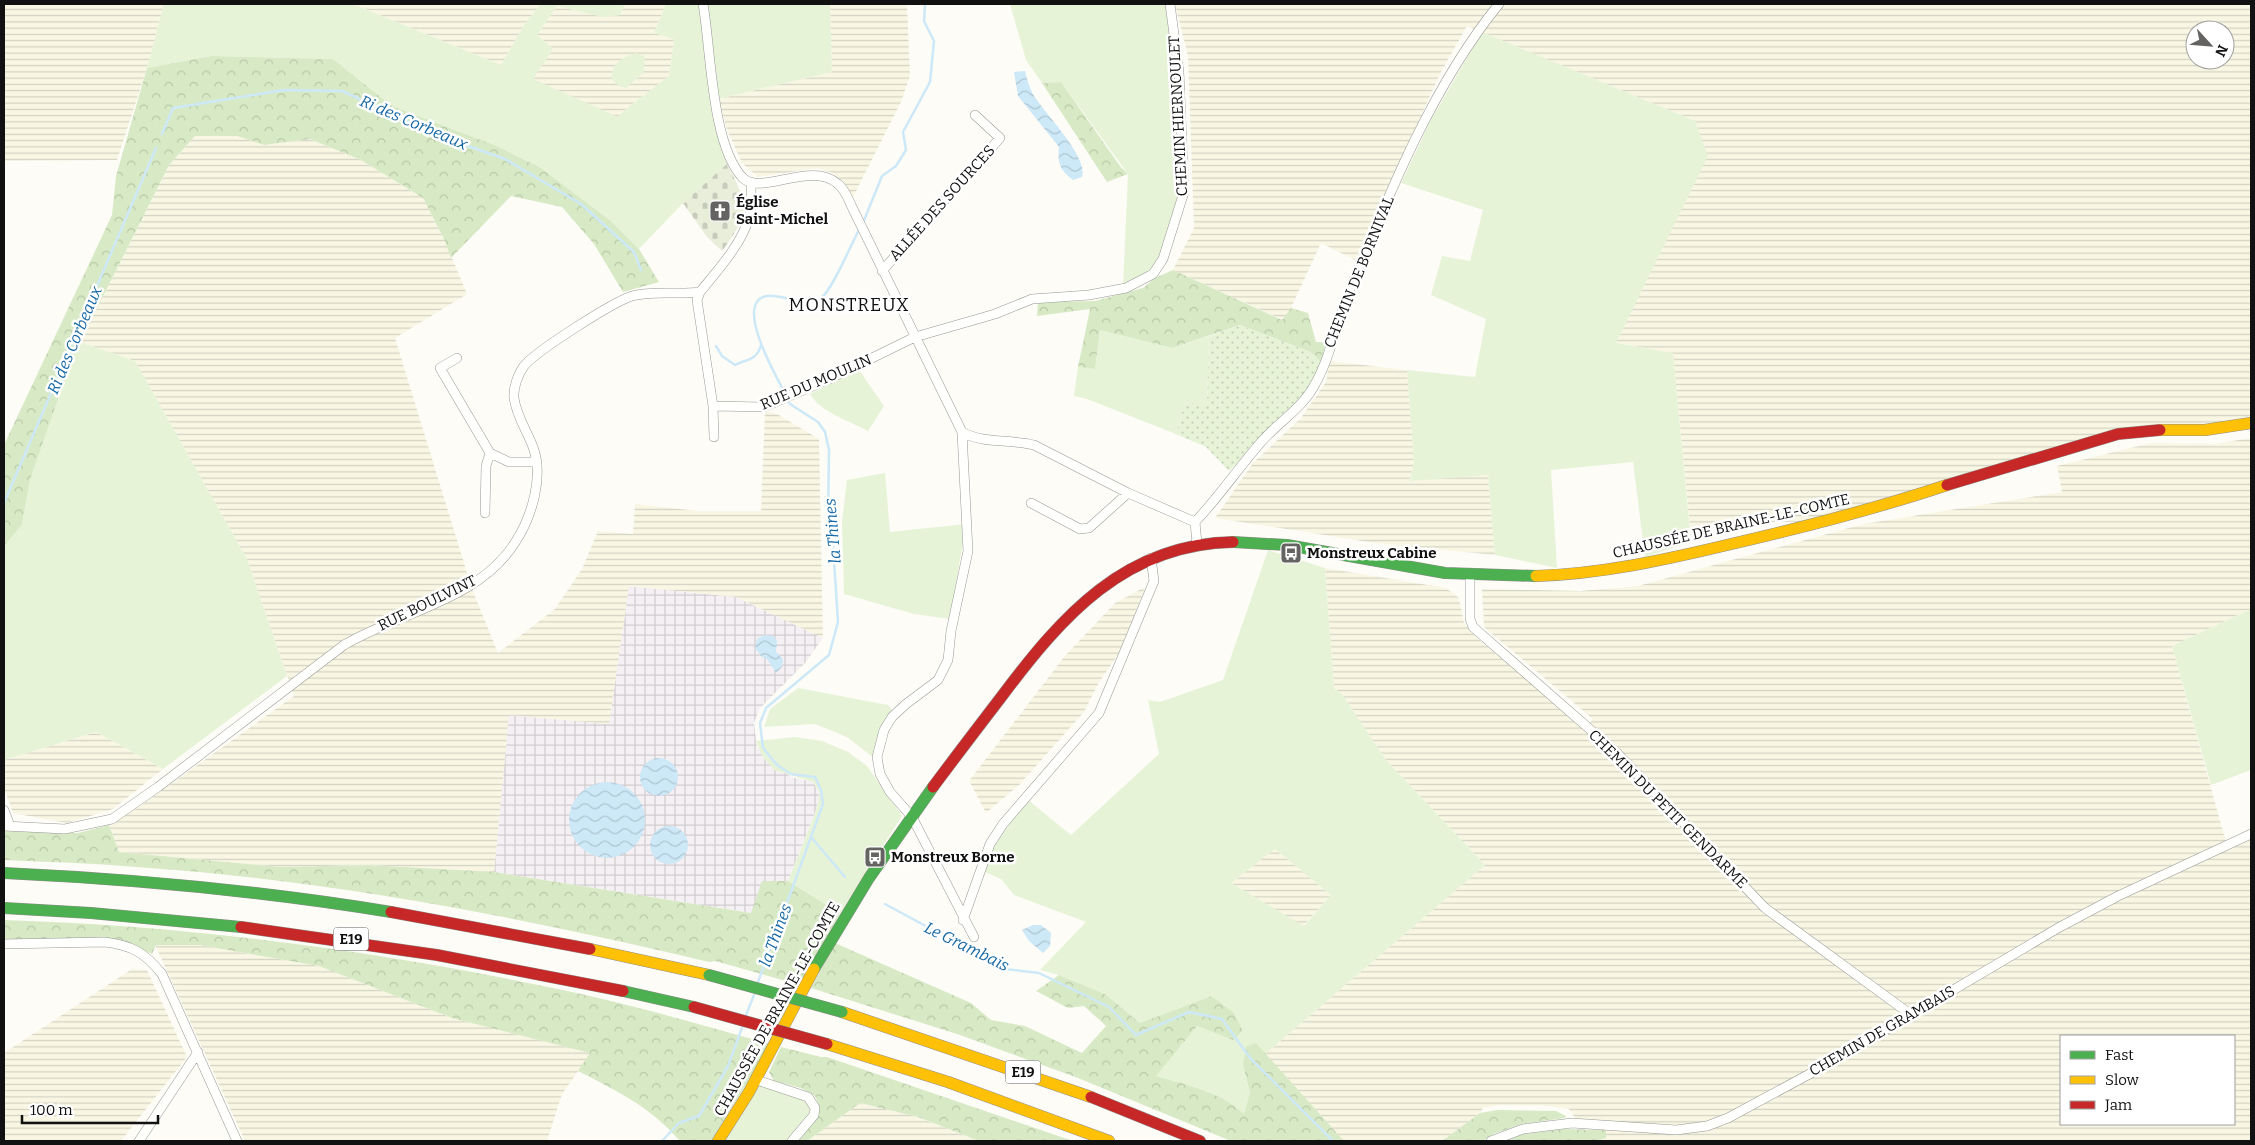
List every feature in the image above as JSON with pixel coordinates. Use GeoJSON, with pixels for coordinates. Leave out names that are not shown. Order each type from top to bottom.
{"type":"FeatureCollection","features":[{"type":"Feature","properties":{"kind":"main road","name":"CHAUSSÉE DE BRAINE-LE-COMTE"},"geometry":{"type":"LineString","coordinates":[[718,1141],[757,1080],[810,975],[834,933],[912,817],[1019,673],[1066,618],[1108,582],[1151,558],[1197,544],[1238,540],[1270,542],[1406,568],[1470,575],[1564,575],[1648,563],[1856,513],[2118,434],[2151,430],[2206,430],[2251,424]]}},
{"type":"Feature","properties":{"kind":"main road","name":"E19"},"geometry":{"type":"LineString","coordinates":[[4,873],[136,880],[366,907],[480,926],[709,975],[842,1012],[1075,1091],[1200,1141]]}},
{"type":"Feature","properties":{"kind":"main road","name":"E19"},"geometry":{"type":"LineString","coordinates":[[4,908],[143,916],[248,926],[361,941],[584,981],[694,1007],[827,1044],[956,1085],[1109,1141]]}},
{"type":"Feature","properties":{"kind":"street"},"geometry":{"type":"LineString","coordinates":[[703,4],[716,109],[737,168],[744,179],[751,183],[757,184],[795,177],[824,176],[832,179],[843,189],[962,432],[968,551],[951,630],[948,660],[938,680],[906,704],[884,730],[877,757],[880,774],[890,792],[912,817],[963,920],[974,937]]}},
{"type":"Feature","properties":{"kind":"street","name":"CHEMIN HIERNOULET"},"geometry":{"type":"LineString","coordinates":[[915,337],[982,318],[1032,299],[1089,294],[1126,288],[1153,274],[1163,259],[1184,192],[1179,72],[1170,4]]}},
{"type":"Feature","properties":{"kind":"street","name":"CHEMIN DE BORNIVAL"},"geometry":{"type":"LineString","coordinates":[[1195,522],[1212,504],[1232,475],[1251,453],[1300,405],[1314,386],[1360,266],[1427,118],[1462,53],[1498,4]]}},
{"type":"Feature","properties":{"kind":"street","name":"ALLÉE DES SOURCES"},"geometry":{"type":"LineString","coordinates":[[882,271],[1000,138],[974,115]]}},
{"type":"Feature","properties":{"kind":"street"},"geometry":{"type":"LineString","coordinates":[[714,437],[713,406],[697,300],[700,292],[731,252],[745,229],[749,215],[751,183]]}},
{"type":"Feature","properties":{"kind":"street","name":"RUE BOULVINT"},"geometry":{"type":"LineString","coordinates":[[7,826],[64,829],[112,819],[158,787],[344,645],[363,634],[445,598],[486,574],[503,559],[517,541],[528,519],[536,481],[534,448],[514,397],[515,388],[524,367],[554,344],[620,301],[637,295],[700,292]]}},
{"type":"Feature","properties":{"kind":"street","name":"RUE DU MOULIN"},"geometry":{"type":"LineString","coordinates":[[713,406],[764,407],[787,398],[915,337]]}},
{"type":"Feature","properties":{"kind":"street"},"geometry":{"type":"LineString","coordinates":[[457,358],[440,368],[490,453],[509,462],[536,462]]}},
{"type":"Feature","properties":{"kind":"street"},"geometry":{"type":"LineString","coordinates":[[962,432],[973,438],[1018,441],[1034,445],[1128,493],[1195,522],[1197,544]]}},
{"type":"Feature","properties":{"kind":"street"},"geometry":{"type":"LineString","coordinates":[[485,513],[486,466],[490,453]]}},
{"type":"Feature","properties":{"kind":"street"},"geometry":{"type":"LineString","coordinates":[[1031,503],[1080,528],[1089,528],[1128,493]]}},
{"type":"Feature","properties":{"kind":"street"},"geometry":{"type":"LineString","coordinates":[[963,920],[990,844],[1003,824],[1099,713],[1154,581],[1151,558]]}},
{"type":"Feature","properties":{"kind":"street","name":"CHEMIN DU PETIT GENDARME"},"geometry":{"type":"LineString","coordinates":[[1470,575],[1470,619],[1473,626],[1617,753],[1765,908],[1910,1014]]}},
{"type":"Feature","properties":{"kind":"street"},"geometry":{"type":"LineString","coordinates":[[4,810],[7,826]]}},
{"type":"Feature","properties":{"kind":"street","name":"CHEMIN DE GRAMBAIS"},"geometry":{"type":"LineString","coordinates":[[1491,1141],[1524,1129],[1572,1123],[1676,1130],[1707,1126],[1728,1118],[1828,1064],[1910,1014],[2101,905],[2251,834]]}},
{"type":"Feature","properties":{"kind":"street"},"geometry":{"type":"LineString","coordinates":[[4,944],[104,942],[117,944],[144,954],[162,974],[237,1141]]}},
{"type":"Feature","properties":{"kind":"street"},"geometry":{"type":"LineString","coordinates":[[139,1141],[198,1052]]}},
{"type":"Feature","properties":{"kind":"street"},"geometry":{"type":"LineString","coordinates":[[757,1080],[808,1097],[815,1108],[814,1115],[792,1141]]}},
{"type":"Feature","properties":{"kind":"shaded area"},"geometry":{"type":"Polygon","coordinates":[[[4,4],[164,4],[147,68],[117,160],[4,161],[4,4]]]}},
{"type":"Feature","properties":{"kind":"shaded area"},"geometry":{"type":"Polygon","coordinates":[[[353,4],[541,4],[524,25],[501,65],[353,4]]]}},
{"type":"Feature","properties":{"kind":"shaded area"},"geometry":{"type":"Polygon","coordinates":[[[625,4],[666,4],[654,33],[674,38],[669,76],[622,112],[618,118],[532,79],[553,49],[537,35],[557,6],[602,16],[620,15],[625,4]]]}},
{"type":"Feature","properties":{"kind":"shaded area"},"geometry":{"type":"Polygon","coordinates":[[[830,4],[907,4],[910,76],[901,102],[853,197],[845,183],[833,173],[817,168],[758,177],[742,163],[728,132],[718,99],[832,72],[830,4]]]}},
{"type":"Feature","properties":{"kind":"shaded area"},"geometry":{"type":"Polygon","coordinates":[[[1175,4],[2251,4],[2251,418],[2222,423],[2133,427],[1852,509],[1799,522],[1730,522],[1690,528],[1673,353],[1616,343],[1707,156],[1695,121],[1467,26],[1441,72],[1355,260],[1321,243],[1291,308],[1283,320],[1173,270],[1194,228],[1188,56],[1175,4]]]}},
{"type":"Feature","properties":{"kind":"shaded area"},"geometry":{"type":"Polygon","coordinates":[[[195,136],[237,136],[264,145],[310,139],[361,160],[423,198],[444,239],[467,294],[395,338],[472,589],[498,653],[555,609],[582,569],[598,531],[633,534],[635,504],[698,511],[761,511],[765,410],[777,414],[819,439],[823,638],[736,597],[629,586],[609,724],[509,715],[494,872],[368,865],[281,867],[119,852],[109,825],[136,809],[294,696],[247,559],[135,361],[80,342],[169,165],[195,136]]]}},
{"type":"Feature","properties":{"kind":"shaded area"},"geometry":{"type":"Polygon","coordinates":[[[1329,361],[1407,370],[1414,462],[1410,480],[1488,475],[1495,555],[1375,543],[1215,518],[1253,463],[1301,418],[1326,382],[1329,361]]]}},
{"type":"Feature","properties":{"kind":"shaded area"},"geometry":{"type":"Polygon","coordinates":[[[2251,438],[2251,609],[2172,646],[2228,850],[2251,840],[2251,1141],[1595,1141],[1606,1138],[1606,1130],[1575,1118],[1569,1109],[1549,1106],[1500,1105],[1483,1108],[1480,1113],[1442,1141],[1344,1141],[1264,1055],[1485,865],[1386,760],[1342,694],[1334,688],[1325,568],[1446,588],[1459,598],[1464,623],[1476,637],[1585,729],[1593,719],[1484,627],[1482,589],[1580,591],[1638,586],[1863,524],[2062,492],[2057,466],[2151,443],[2215,444],[2251,438]]]}},
{"type":"Feature","properties":{"kind":"shaded area"},"geometry":{"type":"Polygon","coordinates":[[[629,586],[736,597],[823,638],[805,663],[760,708],[754,723],[757,747],[791,777],[813,782],[820,793],[816,810],[788,881],[762,881],[752,913],[494,872],[509,715],[609,724],[629,586]]]}},
{"type":"Feature","properties":{"kind":"shaded area"},"geometry":{"type":"Polygon","coordinates":[[[1145,587],[1121,650],[1098,684],[1084,712],[1020,784],[986,813],[969,781],[1064,657],[1115,603],[1145,587]]]}},
{"type":"Feature","properties":{"kind":"shaded area"},"geometry":{"type":"Polygon","coordinates":[[[96,732],[163,769],[113,809],[67,823],[13,813],[4,788],[4,760],[96,732]]]}},
{"type":"Feature","properties":{"kind":"shaded area"},"geometry":{"type":"Polygon","coordinates":[[[1275,849],[1331,895],[1303,926],[1231,883],[1275,849]]]}},
{"type":"Feature","properties":{"kind":"shaded area"},"geometry":{"type":"Polygon","coordinates":[[[155,945],[199,945],[319,966],[452,1018],[591,1053],[562,1094],[547,1141],[245,1141],[155,945]]]}},
{"type":"Feature","properties":{"kind":"shaded area"},"geometry":{"type":"Polygon","coordinates":[[[132,969],[147,970],[187,1057],[121,1141],[4,1141],[4,1053],[132,969]]]}},
{"type":"Feature","properties":{"kind":"shaded area"},"geometry":{"type":"Polygon","coordinates":[[[860,1103],[918,1117],[979,1141],[807,1141],[860,1103]]]}},
{"type":"Feature","properties":{"kind":"green space"},"geometry":{"type":"Polygon","coordinates":[[[164,4],[353,4],[501,65],[524,25],[541,4],[625,4],[620,15],[602,17],[557,6],[537,35],[553,49],[533,79],[618,117],[669,76],[674,39],[654,33],[666,4],[700,4],[719,135],[727,164],[683,203],[639,249],[611,221],[541,168],[497,146],[392,106],[333,59],[211,56],[147,68],[164,4]]]}},
{"type":"Feature","properties":{"kind":"green space"},"geometry":{"type":"Polygon","coordinates":[[[707,4],[830,4],[832,72],[718,99],[707,4]]]}},
{"type":"Feature","properties":{"kind":"green space"},"geometry":{"type":"Polygon","coordinates":[[[1010,4],[1168,4],[1176,58],[1182,190],[1162,253],[1151,271],[1123,286],[1128,174],[1061,82],[1042,83],[1026,60],[1010,4]]]}},
{"type":"Feature","properties":{"kind":"green space"},"geometry":{"type":"Polygon","coordinates":[[[1482,32],[1695,121],[1708,156],[1616,343],[1673,353],[1691,542],[1645,557],[1633,462],[1551,470],[1557,568],[1495,555],[1488,475],[1410,481],[1414,462],[1407,370],[1475,377],[1486,319],[1431,295],[1442,256],[1470,261],[1483,210],[1401,183],[1432,118],[1482,32]]]}},
{"type":"Feature","properties":{"kind":"green space"},"geometry":{"type":"Polygon","coordinates":[[[637,53],[645,57],[643,73],[626,88],[620,87],[612,79],[616,65],[627,56],[637,53]]]}},
{"type":"Feature","properties":{"kind":"green space"},"geometry":{"type":"Polygon","coordinates":[[[211,56],[333,59],[392,106],[497,146],[541,168],[611,221],[639,249],[659,282],[623,292],[594,244],[562,207],[511,196],[451,258],[444,239],[423,198],[361,160],[310,139],[264,145],[237,136],[195,136],[169,165],[80,342],[30,480],[22,525],[4,546],[4,445],[112,215],[116,176],[147,68],[211,56]]]}},
{"type":"Feature","properties":{"kind":"green space"},"geometry":{"type":"Polygon","coordinates":[[[1061,82],[1120,166],[1128,174],[1107,182],[1042,83],[1061,82]]]}},
{"type":"Feature","properties":{"kind":"green space"},"geometry":{"type":"Polygon","coordinates":[[[727,164],[740,190],[744,208],[738,226],[722,251],[707,237],[683,203],[727,164]]]}},
{"type":"Feature","properties":{"kind":"green space"},"geometry":{"type":"Polygon","coordinates":[[[1173,270],[1282,320],[1291,308],[1308,313],[1316,342],[1327,342],[1320,362],[1313,353],[1240,325],[1172,348],[1100,330],[1095,369],[1078,367],[1090,309],[1037,316],[1038,302],[1095,301],[1143,288],[1155,278],[1173,270]]]}},
{"type":"Feature","properties":{"kind":"green space"},"geometry":{"type":"Polygon","coordinates":[[[1240,325],[1313,353],[1320,362],[1310,387],[1297,404],[1229,471],[1206,447],[1176,434],[1185,402],[1207,406],[1209,336],[1240,325]]]}},
{"type":"Feature","properties":{"kind":"green space"},"geometry":{"type":"Polygon","coordinates":[[[1100,330],[1172,348],[1209,336],[1207,407],[1185,402],[1176,434],[1087,399],[1074,396],[1078,367],[1095,369],[1100,330]]]}},
{"type":"Feature","properties":{"kind":"green space"},"geometry":{"type":"Polygon","coordinates":[[[80,342],[135,361],[247,559],[287,676],[163,769],[96,732],[4,760],[4,546],[22,525],[30,480],[80,342]]]}},
{"type":"Feature","properties":{"kind":"green space"},"geometry":{"type":"Polygon","coordinates":[[[859,370],[884,406],[868,431],[828,411],[810,394],[859,370]]]}},
{"type":"Feature","properties":{"kind":"green space"},"geometry":{"type":"Polygon","coordinates":[[[885,473],[890,532],[966,524],[950,619],[914,614],[844,594],[842,522],[847,480],[885,473]]]}},
{"type":"Feature","properties":{"kind":"green space"},"geometry":{"type":"Polygon","coordinates":[[[1268,550],[1325,568],[1334,688],[1342,694],[1386,760],[1485,865],[1264,1055],[1256,1043],[1243,1065],[1250,1093],[1244,1115],[1214,1094],[1155,1076],[1197,1026],[1233,1040],[1243,1031],[1211,996],[1140,1023],[1105,994],[1059,975],[1040,970],[1086,922],[1014,895],[1001,879],[983,871],[993,846],[1028,800],[1071,835],[1159,754],[1148,700],[1160,702],[1223,680],[1268,550]],[[1275,849],[1231,883],[1304,926],[1331,895],[1275,849]]]}},
{"type":"Feature","properties":{"kind":"green space"},"geometry":{"type":"Polygon","coordinates":[[[2251,609],[2251,770],[2211,785],[2172,646],[2251,609]]]}},
{"type":"Feature","properties":{"kind":"green space"},"geometry":{"type":"Polygon","coordinates":[[[798,688],[888,705],[893,711],[879,729],[874,758],[847,737],[815,724],[764,727],[770,709],[798,688]]]}},
{"type":"Feature","properties":{"kind":"green space"},"geometry":{"type":"Polygon","coordinates":[[[795,737],[822,741],[848,752],[867,766],[902,816],[840,913],[788,881],[816,811],[820,793],[813,782],[774,770],[762,756],[756,741],[795,737]]]}},
{"type":"Feature","properties":{"kind":"green space"},"geometry":{"type":"Polygon","coordinates":[[[109,825],[119,852],[281,867],[368,865],[494,872],[751,913],[762,881],[788,881],[840,913],[800,985],[715,961],[709,962],[567,930],[424,902],[281,881],[208,873],[103,864],[4,860],[4,831],[78,833],[109,825]]]}},
{"type":"Feature","properties":{"kind":"green space"},"geometry":{"type":"Polygon","coordinates":[[[4,920],[149,928],[222,935],[367,954],[510,979],[605,999],[771,1044],[711,1141],[680,1141],[645,1109],[620,1093],[578,1071],[590,1053],[452,1018],[319,966],[199,945],[156,945],[152,954],[123,941],[4,941],[4,920]]]}},
{"type":"Feature","properties":{"kind":"green space"},"geometry":{"type":"Polygon","coordinates":[[[835,943],[971,1003],[991,1020],[1025,1026],[1082,1053],[1106,1026],[1084,1006],[1068,1008],[1036,991],[1059,975],[1105,994],[1140,1023],[1211,996],[1233,1012],[1243,1031],[1233,1040],[1197,1026],[1156,1076],[1214,1094],[1235,1106],[1244,1114],[1250,1093],[1243,1065],[1246,1047],[1256,1043],[1344,1141],[1231,1141],[1078,1078],[960,1035],[811,988],[835,943]]]}},
{"type":"Feature","properties":{"kind":"green space"},"geometry":{"type":"Polygon","coordinates":[[[781,1047],[827,1057],[1073,1141],[979,1141],[918,1117],[860,1103],[807,1141],[795,1141],[819,1115],[819,1106],[815,1096],[801,1088],[774,1081],[769,1072],[781,1047]]]}},
{"type":"Feature","properties":{"kind":"green space"},"geometry":{"type":"Polygon","coordinates":[[[757,1080],[800,1095],[819,1106],[792,1141],[710,1141],[757,1080]]]}},
{"type":"Feature","properties":{"kind":"green space"},"geometry":{"type":"Polygon","coordinates":[[[1498,1110],[1556,1111],[1566,1116],[1565,1118],[1522,1124],[1493,1134],[1483,1141],[1442,1141],[1480,1113],[1498,1110]]]}},
{"type":"Feature","properties":{"kind":"green space"},"geometry":{"type":"Polygon","coordinates":[[[1564,1129],[1606,1130],[1606,1138],[1595,1141],[1503,1141],[1523,1134],[1564,1129]]]}},
{"type":"Feature","properties":{"kind":"water"},"geometry":{"type":"Polygon","coordinates":[[[1025,71],[1033,94],[1079,158],[1082,177],[1073,180],[1065,173],[1059,162],[1059,147],[1018,96],[1014,72],[1025,71]]]}},
{"type":"Feature","properties":{"kind":"water"},"geometry":{"type":"Polygon","coordinates":[[[764,635],[773,636],[777,640],[776,651],[783,659],[782,667],[776,673],[767,659],[762,657],[755,648],[757,639],[764,635]]]}},
{"type":"Feature","properties":{"kind":"water"},"geometry":{"type":"Polygon","coordinates":[[[659,758],[673,763],[678,777],[673,791],[659,796],[645,791],[640,777],[645,763],[659,758]]]}},
{"type":"Feature","properties":{"kind":"water"},"geometry":{"type":"Polygon","coordinates":[[[607,782],[622,785],[634,793],[642,805],[645,820],[642,835],[634,847],[622,855],[607,858],[592,855],[580,847],[572,835],[569,820],[572,805],[580,793],[592,785],[607,782]]]}},
{"type":"Feature","properties":{"kind":"water"},"geometry":{"type":"Polygon","coordinates":[[[669,826],[676,827],[682,832],[687,838],[687,852],[682,858],[676,863],[669,864],[662,863],[656,858],[651,852],[650,845],[651,838],[656,832],[662,827],[669,826]]]}},
{"type":"Feature","properties":{"kind":"water"},"geometry":{"type":"Polygon","coordinates":[[[1033,925],[1041,925],[1051,933],[1050,946],[1043,953],[1029,941],[1022,930],[1033,925]]]}},
{"type":"Feature","properties":{"kind":"waterway","name":"la Thines"},"geometry":{"type":"LineString","coordinates":[[863,223],[882,176],[896,166],[906,150],[903,132],[930,82],[934,41],[924,21],[925,4]]}},
{"type":"Feature","properties":{"kind":"waterway","name":"Ri des Corbeaux"},"geometry":{"type":"LineString","coordinates":[[162,134],[173,108],[284,90],[342,91],[440,136],[505,159],[581,204],[634,252],[641,270]]}},
{"type":"Feature","properties":{"kind":"waterway","name":"Ri des Corbeaux"},"geometry":{"type":"LineString","coordinates":[[4,503],[156,148]]}},
{"type":"Feature","properties":{"kind":"waterway","name":"la Thines"},"geometry":{"type":"LineString","coordinates":[[786,395],[760,342],[754,311],[757,301],[767,296],[808,302],[821,298],[831,286],[860,228]]}},
{"type":"Feature","properties":{"kind":"waterway","name":"Ri des Corbeaux"},"geometry":{"type":"LineString","coordinates":[[716,346],[722,356],[735,365],[754,357],[761,345]]}},
{"type":"Feature","properties":{"kind":"waterway","name":"la Thines"},"geometry":{"type":"LineString","coordinates":[[758,982],[823,804],[821,790],[815,777],[791,774],[777,765],[763,748],[760,723],[766,708],[829,655],[838,622],[833,545],[828,521],[829,450],[825,432],[818,422],[790,404],[788,400]]}},
{"type":"Feature","properties":{"kind":"waterway","name":"Le Grambais"},"geometry":{"type":"LineString","coordinates":[[811,837],[845,877]]}},
{"type":"Feature","properties":{"kind":"waterway","name":"Le Grambais"},"geometry":{"type":"LineString","coordinates":[[885,904],[1005,969],[1039,973],[1109,1007],[1136,1035],[1189,1012],[1222,1019],[1250,1058],[1333,1141]]}},
{"type":"Feature","properties":{"kind":"waterway","name":"la Thines"},"geometry":{"type":"LineString","coordinates":[[746,1015],[754,995]]}},
{"type":"Feature","properties":{"kind":"waterway","name":"la Thines"},"geometry":{"type":"LineString","coordinates":[[662,1141],[679,1123],[699,1116],[728,1066],[742,1028]]}},
{"type":"Feature","properties":{"kind":"traffic: fast"},"geometry":{"type":"LineString","coordinates":[[1233,542],[1287,545],[1445,573],[1536,576]]}},
{"type":"Feature","properties":{"kind":"traffic: fast"},"geometry":{"type":"LineString","coordinates":[[814,969],[869,878],[933,787]]}},
{"type":"Feature","properties":{"kind":"traffic: fast"},"geometry":{"type":"LineString","coordinates":[[4,873],[198,887],[295,898],[391,912]]}},
{"type":"Feature","properties":{"kind":"traffic: fast"},"geometry":{"type":"LineString","coordinates":[[4,908],[91,913],[241,927]]}},
{"type":"Feature","properties":{"kind":"traffic: fast"},"geometry":{"type":"LineString","coordinates":[[709,975],[842,1012]]}},
{"type":"Feature","properties":{"kind":"traffic: fast"},"geometry":{"type":"LineString","coordinates":[[623,991],[694,1007]]}},
{"type":"Feature","properties":{"kind":"traffic: slow"},"geometry":{"type":"LineString","coordinates":[[2160,430],[2205,430],[2251,423]]}},
{"type":"Feature","properties":{"kind":"traffic: slow"},"geometry":{"type":"LineString","coordinates":[[1536,576],[1608,569],[1680,556],[1838,518],[1947,485]]}},
{"type":"Feature","properties":{"kind":"traffic: slow"},"geometry":{"type":"LineString","coordinates":[[590,949],[709,975]]}},
{"type":"Feature","properties":{"kind":"traffic: slow"},"geometry":{"type":"LineString","coordinates":[[718,1141],[749,1092],[814,969]]}},
{"type":"Feature","properties":{"kind":"traffic: slow"},"geometry":{"type":"LineString","coordinates":[[842,1012],[1091,1097]]}},
{"type":"Feature","properties":{"kind":"traffic: slow"},"geometry":{"type":"LineString","coordinates":[[827,1044],[948,1082],[1109,1141]]}},
{"type":"Feature","properties":{"kind":"traffic: jam"},"geometry":{"type":"LineString","coordinates":[[1947,485],[2118,434],[2160,430]]}},
{"type":"Feature","properties":{"kind":"traffic: jam"},"geometry":{"type":"LineString","coordinates":[[933,787],[1048,638],[1100,590],[1128,571],[1160,556],[1195,546],[1233,542]]}},
{"type":"Feature","properties":{"kind":"traffic: jam"},"geometry":{"type":"LineString","coordinates":[[391,912],[590,949]]}},
{"type":"Feature","properties":{"kind":"traffic: jam"},"geometry":{"type":"LineString","coordinates":[[241,927],[437,955],[623,991]]}},
{"type":"Feature","properties":{"kind":"traffic: jam"},"geometry":{"type":"LineString","coordinates":[[694,1007],[827,1044]]}},
{"type":"Feature","properties":{"kind":"traffic: jam"},"geometry":{"type":"LineString","coordinates":[[1091,1097],[1200,1141]]}},
{"type":"Feature","properties":{"kind":"place","name":"Église Saint-Michel"},"geometry":{"type":"Point","coordinates":[720,211]}},
{"type":"Feature","properties":{"kind":"place","name":"Monstreux Cabine"},"geometry":{"type":"Point","coordinates":[1291,553]}},
{"type":"Feature","properties":{"kind":"place","name":"Monstreux Borne"},"geometry":{"type":"Point","coordinates":[875,857]}},
{"type":"Feature","properties":{"kind":"district","name":"MONSTREUX"},"geometry":{"type":"Point","coordinates":[849,305]}}]}
